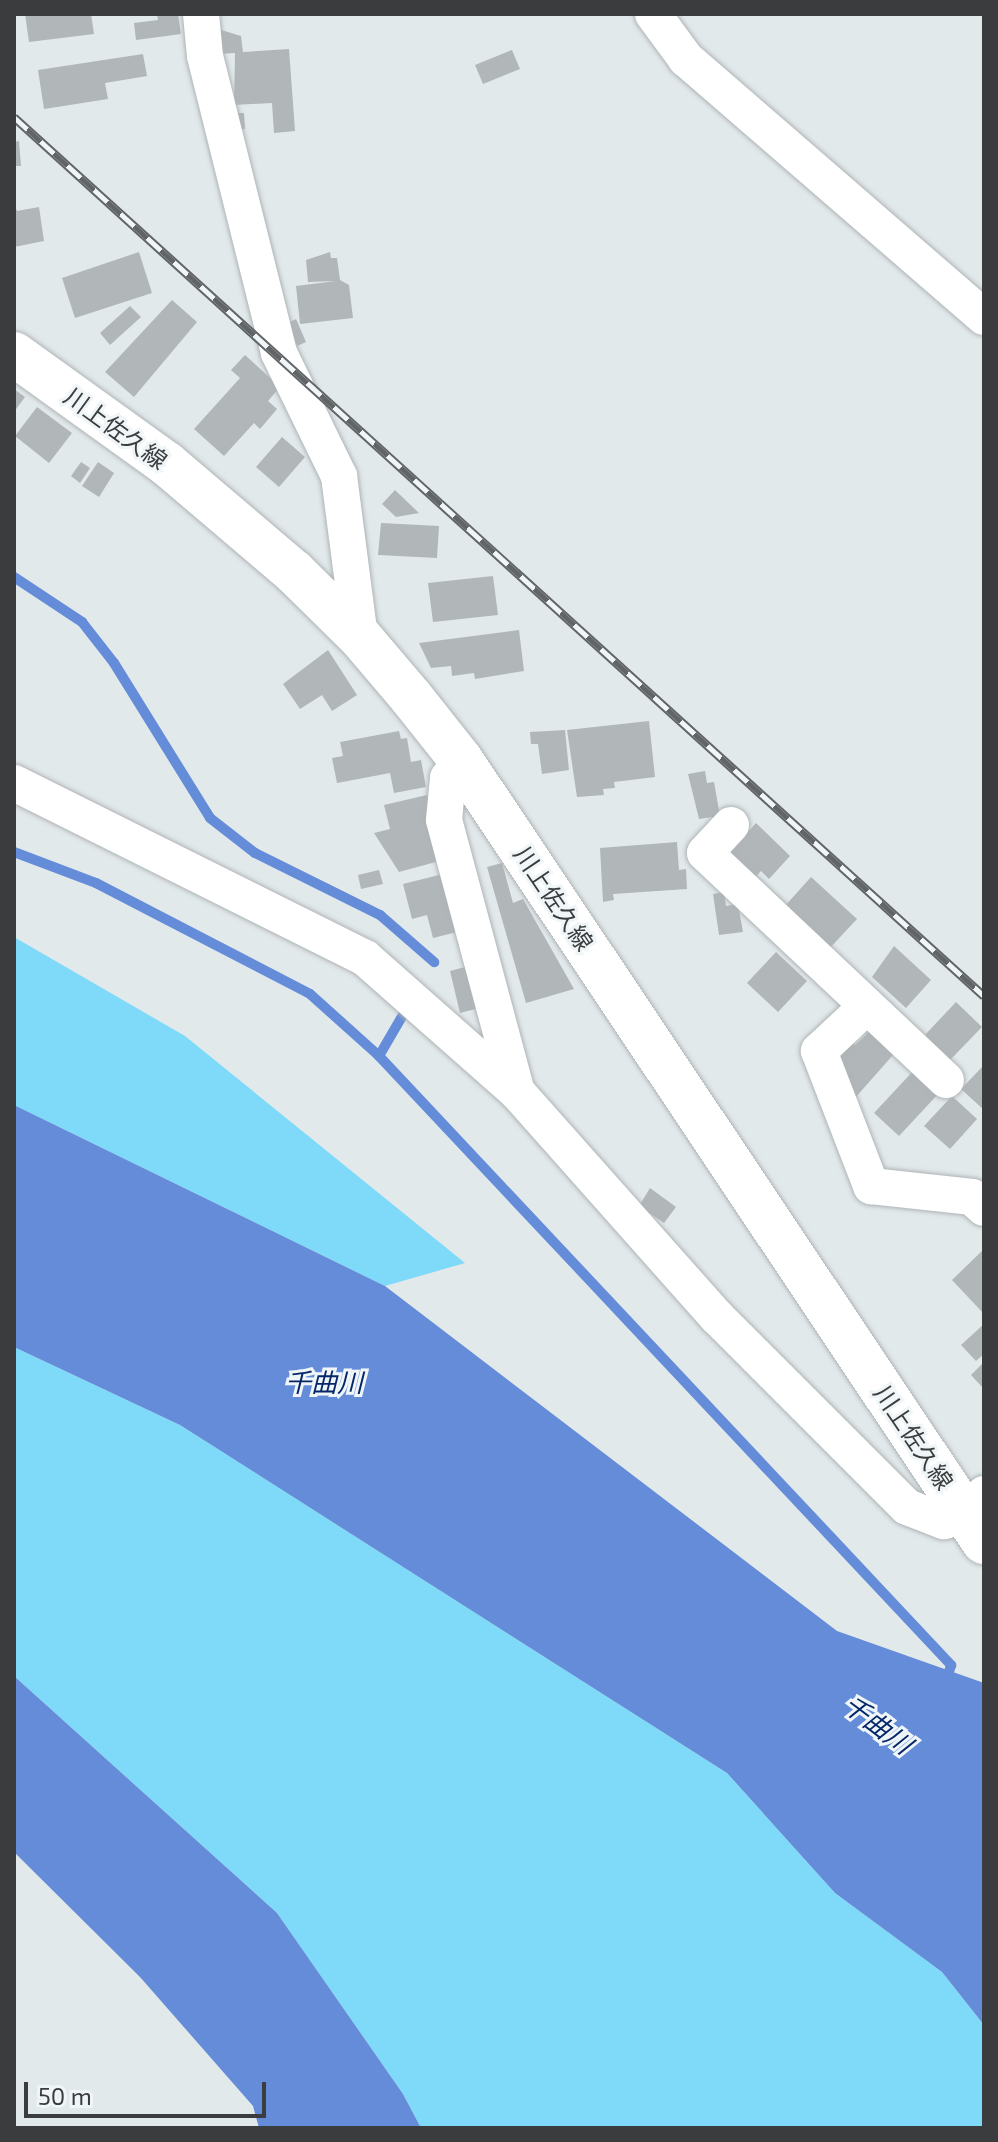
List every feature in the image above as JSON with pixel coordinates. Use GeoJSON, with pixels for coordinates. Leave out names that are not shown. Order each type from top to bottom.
{"type":"FeatureCollection","features":[{"type":"Feature","properties":{"kind":"main road","name":"川上佐久線"},"geometry":{"type":"LineString","coordinates":[[14,354],[167,464],[294,572],[360,637],[461,760],[978,1516]]}},
{"type":"Feature","properties":{"kind":"street"},"geometry":{"type":"LineString","coordinates":[[201,14],[205,56],[279,353],[339,476],[360,637]]}},
{"type":"Feature","properties":{"kind":"street"},"geometry":{"type":"LineString","coordinates":[[653,14],[686,59],[984,317]]}},
{"type":"Feature","properties":{"kind":"street"},"geometry":{"type":"LineString","coordinates":[[461,760],[448,778],[444,820],[517,1092]]}},
{"type":"Feature","properties":{"kind":"street"},"geometry":{"type":"LineString","coordinates":[[14,783],[365,958],[517,1092],[716,1316],[907,1507],[944,1521],[978,1516]]}},
{"type":"Feature","properties":{"kind":"street"},"geometry":{"type":"LineString","coordinates":[[731,825],[705,853],[946,1080]]}},
{"type":"Feature","properties":{"kind":"street"},"geometry":{"type":"LineString","coordinates":[[867,1006],[819,1051],[871,1186],[972,1197],[984,1208]]}},
{"type":"Feature","properties":{"kind":"shaded area"},"geometry":{"type":"Polygon","coordinates":[[[14,937],[185,1036],[465,1263],[385,1286],[14,1105],[14,937]]]}},
{"type":"Feature","properties":{"kind":"shaded area"},"geometry":{"type":"Polygon","coordinates":[[[14,1347],[180,1425],[727,1773],[835,1893],[942,1972],[984,2025],[984,2128],[421,2128],[403,2094],[277,1913],[14,1676],[14,1347]]]}},
{"type":"Feature","properties":{"kind":"water","name":"千曲川"},"geometry":{"type":"Polygon","coordinates":[[[14,1105],[385,1286],[837,1631],[984,1683],[984,2025],[942,1972],[835,1893],[727,1773],[180,1425],[14,1347],[14,1105]]]}},
{"type":"Feature","properties":{"kind":"water"},"geometry":{"type":"Polygon","coordinates":[[[14,1676],[277,1913],[403,2094],[421,2128],[259,2128],[253,2106],[140,1977],[14,1852],[14,1676]]]}},
{"type":"Feature","properties":{"kind":"building"},"geometry":{"type":"Polygon","coordinates":[[[25,14],[91,14],[94,34],[29,42],[25,14]]]}},
{"type":"Feature","properties":{"kind":"building"},"geometry":{"type":"Polygon","coordinates":[[[157,14],[178,14],[181,34],[136,40],[134,23],[158,20],[157,14]]]}},
{"type":"Feature","properties":{"kind":"building"},"geometry":{"type":"Polygon","coordinates":[[[215,28],[241,36],[243,52],[289,49],[295,131],[274,133],[272,103],[234,105],[235,53],[216,54],[215,28]]]}},
{"type":"Feature","properties":{"kind":"building"},"geometry":{"type":"Polygon","coordinates":[[[512,50],[520,69],[483,84],[475,65],[512,50]]]}},
{"type":"Feature","properties":{"kind":"building"},"geometry":{"type":"Polygon","coordinates":[[[143,54],[147,76],[105,83],[108,99],[44,109],[38,70],[143,54]]]}},
{"type":"Feature","properties":{"kind":"building"},"geometry":{"type":"Polygon","coordinates":[[[235,113],[244,113],[245,129],[236,129],[235,113]]]}},
{"type":"Feature","properties":{"kind":"building"},"geometry":{"type":"Polygon","coordinates":[[[19,141],[21,166],[14,166],[14,142],[19,141]]]}},
{"type":"Feature","properties":{"kind":"building"},"geometry":{"type":"Polygon","coordinates":[[[14,204],[17,211],[39,207],[44,241],[14,247],[14,204]]]}},
{"type":"Feature","properties":{"kind":"building"},"geometry":{"type":"Polygon","coordinates":[[[139,252],[152,293],[75,318],[62,278],[139,252]]]}},
{"type":"Feature","properties":{"kind":"building"},"geometry":{"type":"Polygon","coordinates":[[[330,252],[331,258],[337,258],[340,280],[349,285],[353,318],[300,324],[296,286],[336,281],[308,282],[306,260],[330,252]]]}},
{"type":"Feature","properties":{"kind":"building"},"geometry":{"type":"Polygon","coordinates":[[[172,300],[197,322],[134,397],[105,372],[172,300]]]}},
{"type":"Feature","properties":{"kind":"building"},"geometry":{"type":"Polygon","coordinates":[[[130,306],[141,317],[110,345],[100,333],[130,306]]]}},
{"type":"Feature","properties":{"kind":"building"},"geometry":{"type":"Polygon","coordinates":[[[296,319],[306,342],[297,346],[288,323],[296,319]]]}},
{"type":"Feature","properties":{"kind":"building"},"geometry":{"type":"Polygon","coordinates":[[[245,355],[280,387],[268,401],[277,409],[260,429],[254,423],[224,456],[194,429],[240,378],[231,370],[245,355]]]}},
{"type":"Feature","properties":{"kind":"building"},"geometry":{"type":"Polygon","coordinates":[[[14,389],[25,397],[14,412],[14,389]]]}},
{"type":"Feature","properties":{"kind":"building"},"geometry":{"type":"Polygon","coordinates":[[[37,407],[72,433],[49,463],[15,436],[37,407]]]}},
{"type":"Feature","properties":{"kind":"building"},"geometry":{"type":"Polygon","coordinates":[[[282,437],[305,457],[279,487],[256,467],[282,437]]]}},
{"type":"Feature","properties":{"kind":"building"},"geometry":{"type":"Polygon","coordinates":[[[81,462],[90,468],[80,483],[71,476],[81,462]]]}},
{"type":"Feature","properties":{"kind":"building"},"geometry":{"type":"Polygon","coordinates":[[[98,462],[114,473],[99,497],[82,486],[98,462]]]}},
{"type":"Feature","properties":{"kind":"building"},"geometry":{"type":"Polygon","coordinates":[[[395,490],[419,513],[396,517],[382,504],[395,490]]]}},
{"type":"Feature","properties":{"kind":"building"},"geometry":{"type":"Polygon","coordinates":[[[381,523],[439,526],[437,558],[378,555],[381,523]]]}},
{"type":"Feature","properties":{"kind":"building"},"geometry":{"type":"Polygon","coordinates":[[[493,576],[498,615],[433,622],[428,583],[493,576]]]}},
{"type":"Feature","properties":{"kind":"building"},"geometry":{"type":"Polygon","coordinates":[[[519,630],[524,671],[475,679],[474,673],[452,676],[451,666],[431,668],[419,643],[519,630]]]}},
{"type":"Feature","properties":{"kind":"building"},"geometry":{"type":"Polygon","coordinates":[[[328,650],[357,695],[332,711],[322,695],[300,709],[283,684],[328,650]]]}},
{"type":"Feature","properties":{"kind":"building"},"geometry":{"type":"Polygon","coordinates":[[[649,721],[655,777],[614,782],[615,788],[603,789],[604,795],[577,797],[567,730],[649,721]]]}},
{"type":"Feature","properties":{"kind":"building"},"geometry":{"type":"Polygon","coordinates":[[[565,730],[569,770],[542,774],[538,744],[531,744],[530,732],[565,730]]]}},
{"type":"Feature","properties":{"kind":"building"},"geometry":{"type":"Polygon","coordinates":[[[399,731],[401,739],[407,738],[411,762],[421,760],[426,787],[394,793],[390,773],[337,783],[332,758],[343,756],[340,742],[399,731]]]}},
{"type":"Feature","properties":{"kind":"building"},"geometry":{"type":"Polygon","coordinates":[[[705,771],[707,783],[714,782],[720,816],[699,819],[688,774],[705,771]]]}},
{"type":"Feature","properties":{"kind":"building"},"geometry":{"type":"Polygon","coordinates":[[[427,795],[443,860],[399,872],[374,833],[390,829],[384,805],[427,795]]]}},
{"type":"Feature","properties":{"kind":"building"},"geometry":{"type":"Polygon","coordinates":[[[756,823],[790,856],[769,879],[761,871],[753,880],[727,855],[756,823]]]}},
{"type":"Feature","properties":{"kind":"building"},"geometry":{"type":"Polygon","coordinates":[[[677,842],[679,870],[686,869],[687,889],[613,894],[614,900],[603,902],[600,848],[677,842]]]}},
{"type":"Feature","properties":{"kind":"building"},"geometry":{"type":"Polygon","coordinates":[[[502,863],[513,903],[523,899],[574,989],[526,1003],[487,867],[502,863]]]}},
{"type":"Feature","properties":{"kind":"building"},"geometry":{"type":"Polygon","coordinates":[[[379,870],[383,884],[361,889],[358,875],[379,870]]]}},
{"type":"Feature","properties":{"kind":"building"},"geometry":{"type":"Polygon","coordinates":[[[447,873],[461,931],[433,938],[427,915],[412,919],[403,884],[447,873]]]}},
{"type":"Feature","properties":{"kind":"building"},"geometry":{"type":"Polygon","coordinates":[[[811,877],[857,919],[829,949],[784,907],[811,877]]]}},
{"type":"Feature","properties":{"kind":"building"},"geometry":{"type":"Polygon","coordinates":[[[724,892],[726,906],[738,904],[743,932],[719,935],[713,894],[724,892]]]}},
{"type":"Feature","properties":{"kind":"building"},"geometry":{"type":"Polygon","coordinates":[[[894,946],[931,980],[906,1008],[872,977],[894,946]]]}},
{"type":"Feature","properties":{"kind":"building"},"geometry":{"type":"Polygon","coordinates":[[[776,952],[807,981],[778,1012],[747,983],[776,952]]]}},
{"type":"Feature","properties":{"kind":"building"},"geometry":{"type":"Polygon","coordinates":[[[473,965],[483,1007],[460,1013],[450,971],[473,965]]]}},
{"type":"Feature","properties":{"kind":"building"},"geometry":{"type":"Polygon","coordinates":[[[956,1002],[982,1027],[950,1060],[925,1035],[956,1002]]]}},
{"type":"Feature","properties":{"kind":"building"},"geometry":{"type":"Polygon","coordinates":[[[869,1032],[893,1055],[855,1098],[829,1059],[850,1040],[855,1045],[869,1032]]]}},
{"type":"Feature","properties":{"kind":"building"},"geometry":{"type":"Polygon","coordinates":[[[984,1065],[984,1110],[961,1089],[984,1065]]]}},
{"type":"Feature","properties":{"kind":"building"},"geometry":{"type":"Polygon","coordinates":[[[915,1069],[940,1092],[899,1136],[874,1113],[915,1069]]]}},
{"type":"Feature","properties":{"kind":"building"},"geometry":{"type":"Polygon","coordinates":[[[952,1096],[977,1119],[950,1149],[924,1126],[952,1096]]]}},
{"type":"Feature","properties":{"kind":"building"},"geometry":{"type":"Polygon","coordinates":[[[650,1188],[676,1207],[664,1223],[639,1206],[650,1188]]]}},
{"type":"Feature","properties":{"kind":"building"},"geometry":{"type":"Polygon","coordinates":[[[984,1249],[984,1314],[952,1280],[984,1249]]]}},
{"type":"Feature","properties":{"kind":"building"},"geometry":{"type":"Polygon","coordinates":[[[984,1324],[984,1354],[976,1361],[961,1345],[984,1324]]]}},
{"type":"Feature","properties":{"kind":"building"},"geometry":{"type":"Polygon","coordinates":[[[982,1364],[984,1366],[984,1389],[971,1375],[982,1364]]]}},
{"type":"Feature","properties":{"kind":"waterway"},"geometry":{"type":"LineString","coordinates":[[14,577],[82,622],[114,663],[210,818],[255,853],[380,915],[434,962]]}},
{"type":"Feature","properties":{"kind":"waterway"},"geometry":{"type":"LineString","coordinates":[[14,852],[96,883],[310,994],[379,1056],[951,1665],[946,1683]]}},
{"type":"Feature","properties":{"kind":"waterway"},"geometry":{"type":"LineString","coordinates":[[379,1056],[404,1013]]}},
{"type":"Feature","properties":{"kind":"railway"},"geometry":{"type":"LineString","coordinates":[[14,117],[984,996]]}}]}
